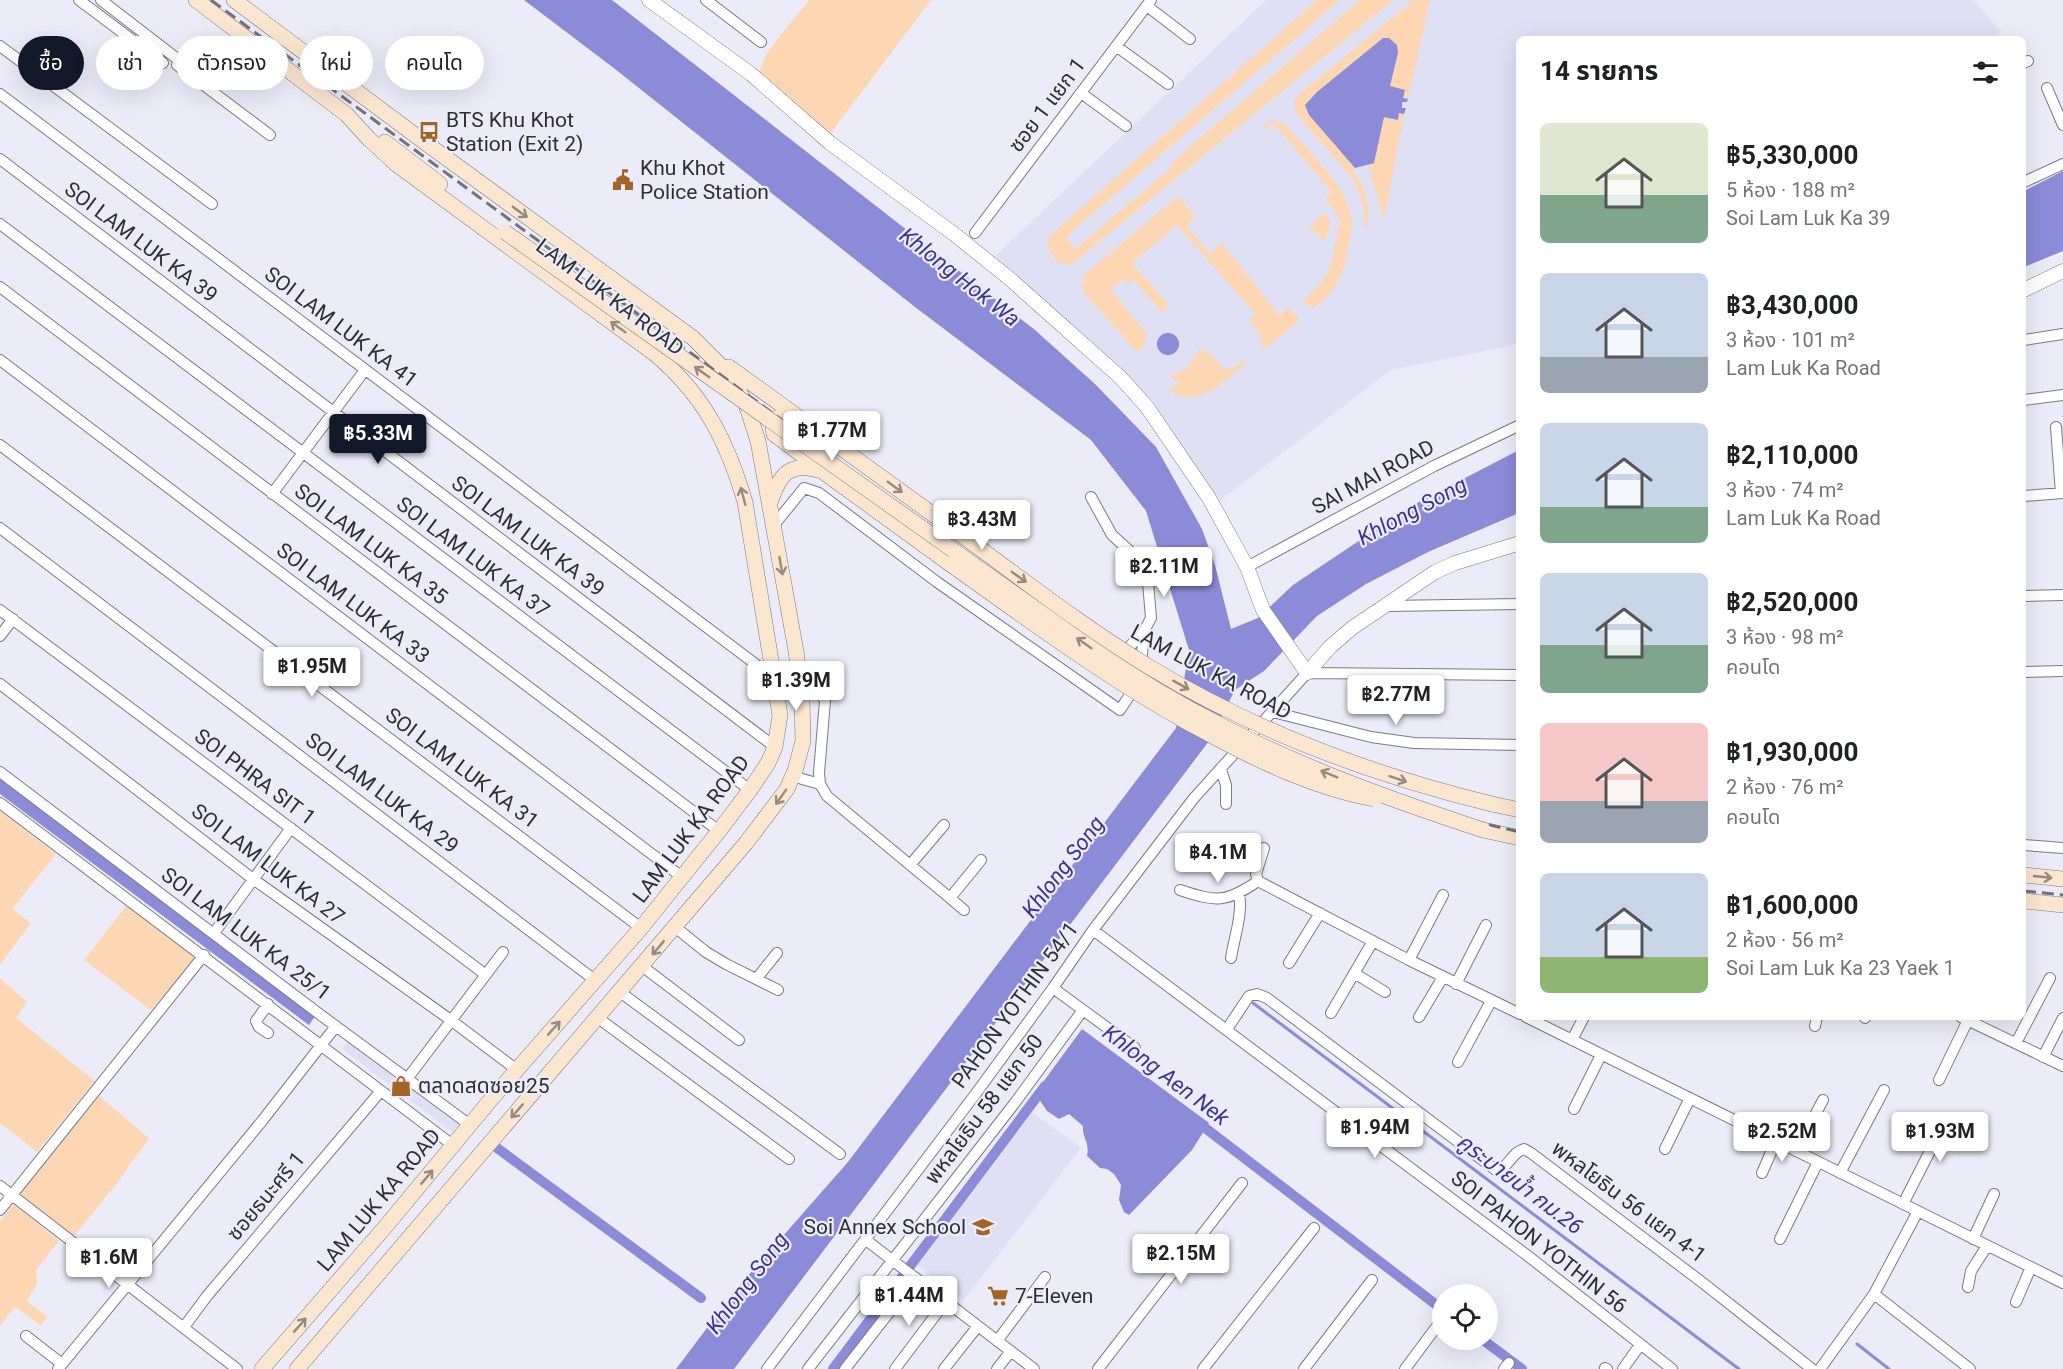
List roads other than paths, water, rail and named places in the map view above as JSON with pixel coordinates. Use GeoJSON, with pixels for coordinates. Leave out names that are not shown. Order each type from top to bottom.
{"type":"FeatureCollection","features":[{"type":"Feature","properties":{"kind":"main road","name":"LAM LUK KA ROAD"},"geometry":{"type":"LineString","coordinates":[[196,0],[505,232],[1122,668],[1181,704],[1305,764],[1407,805],[1483,830],[1516,837]]}},
{"type":"Feature","properties":{"kind":"main road","name":"LAM LUK KA ROAD"},"geometry":{"type":"LineString","coordinates":[[234,0],[693,338],[727,372],[746,404],[758,441],[801,689],[803,741],[787,789],[772,810],[598,1018],[297,1369]]}},
{"type":"Feature","properties":{"kind":"main road","name":"LAM LUK KA ROAD"},"geometry":{"type":"LineString","coordinates":[[262,1369],[517,1070],[596,981],[682,877],[750,790],[768,763],[775,747],[780,715],[745,502],[724,444],[702,404],[674,370],[655,354],[396,164],[369,140],[346,114]]}},
{"type":"Feature","properties":{"kind":"main road","name":"LAM LUK KA ROAD"},"geometry":{"type":"LineString","coordinates":[[711,355],[1109,641],[1158,672],[1216,704],[1338,758],[1410,783],[1516,809]]}},
{"type":"Feature","properties":{"kind":"main road"},"geometry":{"type":"LineString","coordinates":[[796,416],[785,413],[778,418],[773,427],[774,434],[950,564],[1153,704],[1262,761],[1343,792],[1407,805]]}},
{"type":"Feature","properties":{"kind":"main road"},"geometry":{"type":"LineString","coordinates":[[770,502],[775,488],[786,473],[803,466],[822,471]]}},
{"type":"Feature","properties":{"kind":"main road"},"geometry":{"type":"LineString","coordinates":[[2026,875],[2063,879]]}},
{"type":"Feature","properties":{"kind":"main road"},"geometry":{"type":"LineString","coordinates":[[2026,901],[2063,905]]}},
{"type":"Feature","properties":{"kind":"street"},"geometry":{"type":"LineString","coordinates":[[79,0],[127,36]]}},
{"type":"Feature","properties":{"kind":"street"},"geometry":{"type":"LineString","coordinates":[[101,0],[180,61],[177,65],[270,135]]}},
{"type":"Feature","properties":{"kind":"street"},"geometry":{"type":"LineString","coordinates":[[649,0],[751,74],[830,143],[982,256],[1105,362],[1147,407],[1209,498],[1247,567],[1263,610],[1307,673]]}},
{"type":"Feature","properties":{"kind":"street"},"geometry":{"type":"LineString","coordinates":[[708,1],[761,42]]}},
{"type":"Feature","properties":{"kind":"street"},"geometry":{"type":"LineString","coordinates":[[1149,3],[1190,39]]}},
{"type":"Feature","properties":{"kind":"street","name":"ซอย 1 แยก 1"},"geometry":{"type":"LineString","coordinates":[[975,233],[1149,3]]}},
{"type":"Feature","properties":{"kind":"street"},"geometry":{"type":"LineString","coordinates":[[0,45],[212,204]]}},
{"type":"Feature","properties":{"kind":"street"},"geometry":{"type":"LineString","coordinates":[[1116,46],[1168,84]]}},
{"type":"Feature","properties":{"kind":"street"},"geometry":{"type":"LineString","coordinates":[[2047,88],[2063,125]]}},
{"type":"Feature","properties":{"kind":"street"},"geometry":{"type":"LineString","coordinates":[[1081,93],[1126,126]]}},
{"type":"Feature","properties":{"kind":"street","name":"SOI LAM LUK KA 41"},"geometry":{"type":"LineString","coordinates":[[0,94],[774,678]]}},
{"type":"Feature","properties":{"kind":"street","name":"SOI LAM LUK KA 39"},"geometry":{"type":"LineString","coordinates":[[0,159],[775,747]]}},
{"type":"Feature","properties":{"kind":"street"},"geometry":{"type":"LineString","coordinates":[[2026,181],[2063,164]]}},
{"type":"Feature","properties":{"kind":"street","name":"SOI LAM LUK KA 37"},"geometry":{"type":"LineString","coordinates":[[0,224],[750,790]]}},
{"type":"Feature","properties":{"kind":"street"},"geometry":{"type":"LineString","coordinates":[[2026,289],[2063,271]]}},
{"type":"Feature","properties":{"kind":"street","name":"SOI LAM LUK KA 35"},"geometry":{"type":"LineString","coordinates":[[0,287],[718,831]]}},
{"type":"Feature","properties":{"kind":"street"},"geometry":{"type":"LineString","coordinates":[[2026,340],[2063,334]]}},
{"type":"Feature","properties":{"kind":"street","name":"SOI LAM LUK KA 33"},"geometry":{"type":"LineString","coordinates":[[0,360],[682,877]]}},
{"type":"Feature","properties":{"kind":"street"},"geometry":{"type":"LineString","coordinates":[[272,494],[365,370]]}},
{"type":"Feature","properties":{"kind":"street"},"geometry":{"type":"LineString","coordinates":[[2026,400],[2063,395]]}},
{"type":"Feature","properties":{"kind":"street"},"geometry":{"type":"LineString","coordinates":[[2026,496],[2062,493],[2056,426]]}},
{"type":"Feature","properties":{"kind":"street","name":"SAI MAI ROAD"},"geometry":{"type":"LineString","coordinates":[[1247,567],[1434,466],[1516,427]]}},
{"type":"Feature","properties":{"kind":"street","name":"SOI LAM LUK KA 31"},"geometry":{"type":"LineString","coordinates":[[0,445],[641,928]]}},
{"type":"Feature","properties":{"kind":"street"},"geometry":{"type":"LineString","coordinates":[[774,525],[804,488],[819,493],[937,582],[1120,710],[1138,682],[1144,631]]}},
{"type":"Feature","properties":{"kind":"street"},"geometry":{"type":"LineString","coordinates":[[1090,688],[1144,631],[1151,618],[1148,582],[1133,554],[1112,536],[1091,497]]}},
{"type":"Feature","properties":{"kind":"street","name":"SOI LAM LUK KA 29"},"geometry":{"type":"LineString","coordinates":[[0,528],[596,981]]}},
{"type":"Feature","properties":{"kind":"street"},"geometry":{"type":"LineString","coordinates":[[1307,673],[1352,627],[1435,572],[1455,562],[1516,544]]}},
{"type":"Feature","properties":{"kind":"street"},"geometry":{"type":"LineString","coordinates":[[2026,596],[2063,595]]}},
{"type":"Feature","properties":{"kind":"street"},"geometry":{"type":"LineString","coordinates":[[1386,606],[1516,604]]}},
{"type":"Feature","properties":{"kind":"street","name":"SOI PHRA SIT 1"},"geometry":{"type":"LineString","coordinates":[[0,610],[486,975]]}},
{"type":"Feature","properties":{"kind":"street"},"geometry":{"type":"LineString","coordinates":[[0,636],[13,620]]}},
{"type":"Feature","properties":{"kind":"street"},"geometry":{"type":"LineString","coordinates":[[2026,672],[2063,671]]}},
{"type":"Feature","properties":{"kind":"street"},"geometry":{"type":"LineString","coordinates":[[1307,673],[1516,675]]}},
{"type":"Feature","properties":{"kind":"street","name":"PAHON YOTHIN 54/1"},"geometry":{"type":"LineString","coordinates":[[767,1369],[866,1240],[1053,988],[1093,930],[1194,798],[1307,673]]}},
{"type":"Feature","properties":{"kind":"street","name":"SOI LAM LUK KA 27"},"geometry":{"type":"LineString","coordinates":[[0,684],[253,879],[517,1070]]}},
{"type":"Feature","properties":{"kind":"street"},"geometry":{"type":"LineString","coordinates":[[801,689],[817,692],[825,701],[819,773],[820,784],[827,796],[964,910]]}},
{"type":"Feature","properties":{"kind":"street"},"geometry":{"type":"LineString","coordinates":[[1273,712],[1371,737],[1414,744],[1516,745]]}},
{"type":"Feature","properties":{"kind":"street"},"geometry":{"type":"LineString","coordinates":[[1221,770],[1226,785],[1226,804]]}},
{"type":"Feature","properties":{"kind":"street","name":"SOI LAM LUK KA 25/1"},"geometry":{"type":"LineString","coordinates":[[0,772],[470,1125]]}},
{"type":"Feature","properties":{"kind":"street"},"geometry":{"type":"LineString","coordinates":[[793,774],[820,784]]}},
{"type":"Feature","properties":{"kind":"street"},"geometry":{"type":"LineString","coordinates":[[0,803],[454,1146]]}},
{"type":"Feature","properties":{"kind":"street"},"geometry":{"type":"LineString","coordinates":[[910,865],[944,825]]}},
{"type":"Feature","properties":{"kind":"street"},"geometry":{"type":"LineString","coordinates":[[214,933],[291,828]]}},
{"type":"Feature","properties":{"kind":"street"},"geometry":{"type":"LineString","coordinates":[[2026,845],[2063,848]]}},
{"type":"Feature","properties":{"kind":"street"},"geometry":{"type":"LineString","coordinates":[[1257,881],[1256,874],[1264,848]]}},
{"type":"Feature","properties":{"kind":"street"},"geometry":{"type":"LineString","coordinates":[[950,898],[981,860]]}},
{"type":"Feature","properties":{"kind":"street"},"geometry":{"type":"LineString","coordinates":[[1180,890],[1208,899],[1223,898],[1239,894],[1257,881]]}},
{"type":"Feature","properties":{"kind":"street"},"geometry":{"type":"LineString","coordinates":[[1257,881],[1456,984],[1516,1012]]}},
{"type":"Feature","properties":{"kind":"street"},"geometry":{"type":"LineString","coordinates":[[1231,958],[1240,914],[1239,894]]}},
{"type":"Feature","properties":{"kind":"street"},"geometry":{"type":"LineString","coordinates":[[1409,960],[1443,895]]}},
{"type":"Feature","properties":{"kind":"street"},"geometry":{"type":"LineString","coordinates":[[1289,963],[1320,913]]}},
{"type":"Feature","properties":{"kind":"street"},"geometry":{"type":"LineString","coordinates":[[1456,984],[1486,926]]}},
{"type":"Feature","properties":{"kind":"street"},"geometry":{"type":"LineString","coordinates":[[675,927],[706,952],[778,990]]}},
{"type":"Feature","properties":{"kind":"street","name":"SOI PAHON YOTHIN 56"},"geometry":{"type":"LineString","coordinates":[[1093,930],[1528,1256],[1672,1369]]}},
{"type":"Feature","properties":{"kind":"street"},"geometry":{"type":"LineString","coordinates":[[1331,1013],[1373,941]]}},
{"type":"Feature","properties":{"kind":"street"},"geometry":{"type":"LineString","coordinates":[[407,1079],[503,952]]}},
{"type":"Feature","properties":{"kind":"street"},"geometry":{"type":"LineString","coordinates":[[757,978],[777,953]]}},
{"type":"Feature","properties":{"kind":"street"},"geometry":{"type":"LineString","coordinates":[[0,1210],[204,955]]}},
{"type":"Feature","properties":{"kind":"street"},"geometry":{"type":"LineString","coordinates":[[642,966],[739,1040]]}},
{"type":"Feature","properties":{"kind":"street"},"geometry":{"type":"LineString","coordinates":[[1354,973],[1385,992]]}},
{"type":"Feature","properties":{"kind":"street"},"geometry":{"type":"LineString","coordinates":[[1419,1017],[1443,977]]}},
{"type":"Feature","properties":{"kind":"street"},"geometry":{"type":"LineString","coordinates":[[2016,1043],[2050,978]]}},
{"type":"Feature","properties":{"kind":"street"},"geometry":{"type":"LineString","coordinates":[[1053,988],[1135,1048]]}},
{"type":"Feature","properties":{"kind":"street"},"geometry":{"type":"LineString","coordinates":[[620,992],[840,1154]]}},
{"type":"Feature","properties":{"kind":"street","name":"พหลโยธิน 56 แยก 4-1"},"geometry":{"type":"LineString","coordinates":[[1227,1029],[1249,996],[1257,994],[1267,998],[1497,1171],[1504,1169],[1518,1151],[1524,1149],[1531,1153],[1812,1369]]}},
{"type":"Feature","properties":{"kind":"street"},"geometry":{"type":"LineString","coordinates":[[1458,1062],[1491,1001]]}},
{"type":"Feature","properties":{"kind":"street"},"geometry":{"type":"LineString","coordinates":[[268,1004],[256,1021],[259,1027],[268,1033]]}},
{"type":"Feature","properties":{"kind":"street","name":"พหลโยธิน 58 แยก 50"},"geometry":{"type":"LineString","coordinates":[[905,1270],[1083,1010]]}},
{"type":"Feature","properties":{"kind":"street"},"geometry":{"type":"LineString","coordinates":[[598,1018],[789,1159]]}},
{"type":"Feature","properties":{"kind":"street"},"geometry":{"type":"LineString","coordinates":[[2043,1057],[2063,1018]]}},
{"type":"Feature","properties":{"kind":"street"},"geometry":{"type":"LineString","coordinates":[[1539,1020],[1601,1055],[2063,1283]]}},
{"type":"Feature","properties":{"kind":"street"},"geometry":{"type":"LineString","coordinates":[[1572,1040],[1582,1020]]}},
{"type":"Feature","properties":{"kind":"street"},"geometry":{"type":"LineString","coordinates":[[1939,1080],[1969,1020]]}},
{"type":"Feature","properties":{"kind":"street"},"geometry":{"type":"LineString","coordinates":[[1971,1020],[2063,1066]]}},
{"type":"Feature","properties":{"kind":"street"},"geometry":{"type":"LineString","coordinates":[[26,1336],[60,1366],[336,1026]]}},
{"type":"Feature","properties":{"kind":"street"},"geometry":{"type":"LineString","coordinates":[[1574,1109],[1601,1055]]}},
{"type":"Feature","properties":{"kind":"street"},"geometry":{"type":"LineString","coordinates":[[1840,1173],[1884,1090]]}},
{"type":"Feature","properties":{"kind":"street","name":"ซอยธนะศรี 1"},"geometry":{"type":"LineString","coordinates":[[184,1327],[207,1296],[380,1092]]}},
{"type":"Feature","properties":{"kind":"street"},"geometry":{"type":"LineString","coordinates":[[1665,1149],[1690,1098]]}},
{"type":"Feature","properties":{"kind":"street"},"geometry":{"type":"LineString","coordinates":[[1796,1151],[1823,1100]]}},
{"type":"Feature","properties":{"kind":"street"},"geometry":{"type":"LineString","coordinates":[[1903,1204],[1931,1149],[1930,1140],[1917,1133]]}},
{"type":"Feature","properties":{"kind":"street"},"geometry":{"type":"LineString","coordinates":[[1762,1173],[1776,1141]]}},
{"type":"Feature","properties":{"kind":"street"},"geometry":{"type":"LineString","coordinates":[[1780,1239],[1818,1162]]}},
{"type":"Feature","properties":{"kind":"street"},"geometry":{"type":"LineString","coordinates":[[1098,1369],[1242,1183]]}},
{"type":"Feature","properties":{"kind":"street"},"geometry":{"type":"LineString","coordinates":[[0,1186],[237,1369]]}},
{"type":"Feature","properties":{"kind":"street"},"geometry":{"type":"LineString","coordinates":[[1973,1239],[1994,1194]]}},
{"type":"Feature","properties":{"kind":"street"},"geometry":{"type":"LineString","coordinates":[[1820,1369],[1874,1294],[1918,1211]]}},
{"type":"Feature","properties":{"kind":"street"},"geometry":{"type":"LineString","coordinates":[[1203,1369],[1314,1228]]}},
{"type":"Feature","properties":{"kind":"street"},"geometry":{"type":"LineString","coordinates":[[866,1240],[1034,1369]]}},
{"type":"Feature","properties":{"kind":"street"},"geometry":{"type":"LineString","coordinates":[[1968,1287],[1971,1271],[1988,1246]]}},
{"type":"Feature","properties":{"kind":"street"},"geometry":{"type":"LineString","coordinates":[[2016,1302],[2031,1267]]}},
{"type":"Feature","properties":{"kind":"street"},"geometry":{"type":"LineString","coordinates":[[808,1369],[905,1270]]}},
{"type":"Feature","properties":{"kind":"street"},"geometry":{"type":"LineString","coordinates":[[845,1369],[905,1270]]}},
{"type":"Feature","properties":{"kind":"street"},"geometry":{"type":"LineString","coordinates":[[997,1341],[1045,1276]]}},
{"type":"Feature","properties":{"kind":"street"},"geometry":{"type":"LineString","coordinates":[[1304,1369],[1372,1280]]}},
{"type":"Feature","properties":{"kind":"street"},"geometry":{"type":"LineString","coordinates":[[1874,1294],[1970,1369]]}},
{"type":"Feature","properties":{"kind":"street"},"geometry":{"type":"LineString","coordinates":[[895,1369],[946,1302]]}},
{"type":"Feature","properties":{"kind":"street"},"geometry":{"type":"LineString","coordinates":[[944,1369],[978,1326]]}},
{"type":"Feature","properties":{"kind":"street"},"geometry":{"type":"LineString","coordinates":[[1405,1369],[1432,1333]]}},
{"type":"Feature","properties":{"kind":"street"},"geometry":{"type":"LineString","coordinates":[[1623,1369],[1640,1345]]}},
{"type":"Feature","properties":{"kind":"street"},"geometry":{"type":"LineString","coordinates":[[997,1369],[1011,1351]]}},
{"type":"Feature","properties":{"kind":"water"},"geometry":{"type":"Polygon","coordinates":[[[524,0],[612,0],[1035,330],[1095,384],[1156,447],[1202,529],[1215,565],[1231,629],[1258,618],[1293,585],[1411,506],[1516,452],[1516,514],[1428,552],[1366,584],[1317,616],[1264,671],[1235,690],[1209,741],[734,1369],[676,1369],[738,1287],[848,1162],[1176,728],[1189,650],[1146,511],[1091,440],[915,307],[615,69],[524,0]]]}},
{"type":"Feature","properties":{"kind":"water"},"geometry":{"type":"Polygon","coordinates":[[[1383,38],[1389,38],[1397,45],[1398,53],[1390,86],[1405,90],[1403,98],[1408,99],[1407,102],[1402,102],[1402,108],[1406,108],[1404,114],[1399,113],[1398,120],[1384,117],[1374,163],[1355,168],[1309,115],[1305,105],[1317,92],[1383,38]]]}},
{"type":"Feature","properties":{"kind":"water"},"geometry":{"type":"Polygon","coordinates":[[[2063,171],[2063,251],[2026,266],[2026,190],[2063,171]]]}},
{"type":"Feature","properties":{"kind":"water"},"geometry":{"type":"Polygon","coordinates":[[[1168,333],[1178,340],[1179,344],[1172,354],[1168,355],[1158,348],[1157,344],[1164,334],[1168,333]]]}},
{"type":"Feature","properties":{"kind":"water"},"geometry":{"type":"Polygon","coordinates":[[[0,776],[316,1015],[309,1025],[0,794],[0,776]]]}},
{"type":"Feature","properties":{"kind":"water"},"geometry":{"type":"Polygon","coordinates":[[[1082,1029],[1209,1123],[1192,1150],[1129,1215],[1124,1212],[1119,1200],[1121,1185],[1114,1174],[1107,1169],[1100,1168],[1087,1156],[1088,1147],[1083,1126],[1069,1114],[1059,1119],[1047,1111],[1035,1093],[1082,1029]]]}},
{"type":"Feature","properties":{"kind":"waterway","name":"คูระบายน้ำ กม.26"},"geometry":{"type":"LineString","coordinates":[[1253,1003],[1739,1369]]}},
{"type":"Feature","properties":{"kind":"waterway","name":"Khlong Aen Nek"},"geometry":{"type":"LineString","coordinates":[[833,1369],[1045,1086]]}},
{"type":"Feature","properties":{"kind":"waterway","name":"Khlong Aen Nek"},"geometry":{"type":"LineString","coordinates":[[1196,1121],[1432,1302]]}},
{"type":"Feature","properties":{"kind":"waterway"},"geometry":{"type":"LineString","coordinates":[[497,1148],[701,1298]]}},
{"type":"Feature","properties":{"kind":"waterway","name":"คูระบายน้ำ กม.26"},"geometry":{"type":"LineString","coordinates":[[1857,1344],[1889,1369]]}},
{"type":"Feature","properties":{"kind":"waterway","name":"Khlong Aen Nek"},"geometry":{"type":"LineString","coordinates":[[1496,1350],[1522,1369]]}},
{"type":"Feature","properties":{"kind":"railway"},"geometry":{"type":"LineString","coordinates":[[211,0],[1013,590],[1134,675],[1217,722],[1300,761],[1386,794],[1516,831]]}},
{"type":"Feature","properties":{"kind":"railway"},"geometry":{"type":"LineString","coordinates":[[2026,891],[2063,895]]}},
{"type":"Feature","properties":{"kind":"place","name":"BTS Khu Khot Station (Exit 2)"},"geometry":{"type":"Point","coordinates":[429,132]}},
{"type":"Feature","properties":{"kind":"place","name":"Khu Khot Police Station"},"geometry":{"type":"Point","coordinates":[623,180]}},
{"type":"Feature","properties":{"kind":"place","name":"ตลาดสดซอย25"},"geometry":{"type":"Point","coordinates":[401,1086]}},
{"type":"Feature","properties":{"kind":"place","name":"Soi Annex School"},"geometry":{"type":"Point","coordinates":[983,1227]}},
{"type":"Feature","properties":{"kind":"place","name":"7-Eleven"},"geometry":{"type":"Point","coordinates":[998,1296]}},
{"type":"Feature","properties":{"kind":"water label","name":"Khlong Hok Wa"},"geometry":{"type":"Point","coordinates":[960,277]}},
{"type":"Feature","properties":{"kind":"water label","name":"Khlong Song"},"geometry":{"type":"Point","coordinates":[1412,511]}},
{"type":"Feature","properties":{"kind":"water label","name":"Khlong Song"},"geometry":{"type":"Point","coordinates":[1063,867]}},
{"type":"Feature","properties":{"kind":"water label","name":"Khlong Song"},"geometry":{"type":"Point","coordinates":[747,1283]}}]}
